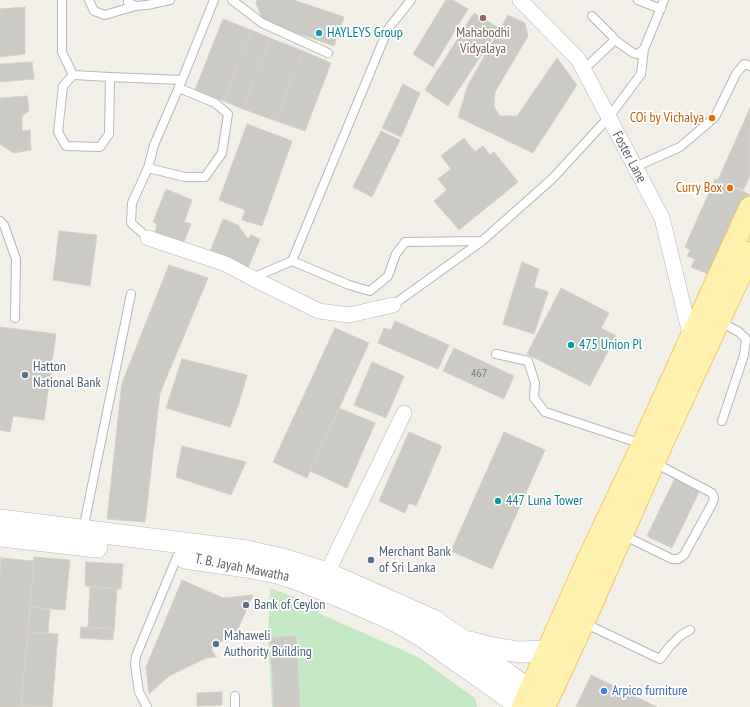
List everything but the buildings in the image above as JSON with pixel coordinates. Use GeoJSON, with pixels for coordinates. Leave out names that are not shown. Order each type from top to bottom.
{"type":"FeatureCollection","features":[{"type":"Feature","properties":{"kind":"main road"},"geometry":{"type":"LineString","coordinates":[[533,702],[583,623],[622,535],[648,454],[691,338],[750,208]]}},
{"type":"Feature","properties":{"kind":"main road"},"geometry":{"type":"LineString","coordinates":[[533,702],[548,651],[584,569],[648,454],[719,321],[750,253]]}},
{"type":"Feature","properties":{"kind":"main road","name":"T. B. Jayah Mawatha"},"geometry":{"type":"LineString","coordinates":[[0,520],[247,551],[286,560],[326,573],[433,620],[462,640],[533,702]]}},
{"type":"Feature","properties":{"kind":"main road","name":"T. B. Jayah Mawatha"},"geometry":{"type":"LineString","coordinates":[[0,536],[177,557],[277,573],[299,580],[348,600],[397,622],[448,654],[533,702]]}},
{"type":"Feature","properties":{"kind":"main road"},"geometry":{"type":"LineString","coordinates":[[462,640],[488,647],[519,652],[548,651]]}},
{"type":"Feature","properties":{"kind":"street","name":"Foster Lane"},"geometry":{"type":"LineString","coordinates":[[520,0],[578,59],[662,218],[691,338]]}},
{"type":"Feature","properties":{"kind":"street"},"geometry":{"type":"LineString","coordinates":[[148,238],[226,264],[319,311],[349,315],[393,305]]}},
{"type":"Feature","properties":{"kind":"street"},"geometry":{"type":"LineString","coordinates":[[326,573],[404,413]]}},
{"type":"Feature","properties":{"kind":"lane"},"geometry":{"type":"LineString","coordinates":[[62,0],[62,52],[73,75]]}},
{"type":"Feature","properties":{"kind":"lane"},"geometry":{"type":"LineString","coordinates":[[89,0],[94,11],[105,16],[135,6],[170,0]]}},
{"type":"Feature","properties":{"kind":"lane"},"geometry":{"type":"LineString","coordinates":[[128,0],[128,2],[135,6]]}},
{"type":"Feature","properties":{"kind":"lane"},"geometry":{"type":"LineString","coordinates":[[148,238],[131,223],[132,204],[148,168],[154,145],[181,84],[214,0]]}},
{"type":"Feature","properties":{"kind":"lane"},"geometry":{"type":"LineString","coordinates":[[232,0],[262,23],[328,53]]}},
{"type":"Feature","properties":{"kind":"lane"},"geometry":{"type":"LineString","coordinates":[[252,278],[292,261],[388,29],[411,0]]}},
{"type":"Feature","properties":{"kind":"lane"},"geometry":{"type":"LineString","coordinates":[[638,0],[661,9]]}},
{"type":"Feature","properties":{"kind":"lane"},"geometry":{"type":"LineString","coordinates":[[393,305],[482,241],[553,178],[609,117],[641,74],[644,49],[664,0]]}},
{"type":"Feature","properties":{"kind":"lane"},"geometry":{"type":"LineString","coordinates":[[592,16],[615,40],[633,53],[638,54],[644,49]]}},
{"type":"Feature","properties":{"kind":"lane"},"geometry":{"type":"LineString","coordinates":[[583,70],[615,40]]}},
{"type":"Feature","properties":{"kind":"lane"},"geometry":{"type":"LineString","coordinates":[[635,167],[680,146],[715,117],[736,74],[744,64],[750,66]]}},
{"type":"Feature","properties":{"kind":"lane"},"geometry":{"type":"LineString","coordinates":[[73,75],[181,84],[215,103],[228,114],[222,153],[205,177],[185,177],[148,168]]}},
{"type":"Feature","properties":{"kind":"lane"},"geometry":{"type":"LineString","coordinates":[[73,75],[63,86],[58,132],[66,146],[100,147],[109,134],[110,77]]}},
{"type":"Feature","properties":{"kind":"lane"},"geometry":{"type":"LineString","coordinates":[[0,221],[4,225],[16,259],[15,318]]}},
{"type":"Feature","properties":{"kind":"lane"},"geometry":{"type":"LineString","coordinates":[[292,261],[349,285],[370,291],[388,276],[396,254],[405,242],[482,241]]}},
{"type":"Feature","properties":{"kind":"lane"},"geometry":{"type":"LineString","coordinates":[[82,531],[131,294]]}},
{"type":"Feature","properties":{"kind":"lane"},"geometry":{"type":"LineString","coordinates":[[719,321],[739,332],[746,339],[744,355],[722,421]]}},
{"type":"Feature","properties":{"kind":"lane"},"geometry":{"type":"LineString","coordinates":[[496,354],[528,361],[535,383],[534,398],[545,412],[648,454],[712,492],[714,498],[712,504],[684,555],[678,559],[672,559],[622,535]]}},
{"type":"Feature","properties":{"kind":"lane"},"geometry":{"type":"LineString","coordinates":[[146,707],[139,692],[135,661],[177,557]]}},
{"type":"Feature","properties":{"kind":"lane"},"geometry":{"type":"LineString","coordinates":[[583,623],[660,659],[681,635],[690,630]]}},
{"type":"Feature","properties":{"kind":"lane"},"geometry":{"type":"LineString","coordinates":[[235,696],[235,707]]}},
{"type":"Feature","properties":{"kind":"green space"},"geometry":{"type":"Polygon","coordinates":[[[270,588],[320,607],[318,613],[418,657],[475,698],[477,707],[272,707],[268,638],[270,588]]]}},
{"type":"Feature","properties":{"kind":"place","name":"Mahabodhi Vidyalaya"},"geometry":{"type":"Point","coordinates":[483,18]}},
{"type":"Feature","properties":{"kind":"place","name":"HAYLEYS Group"},"geometry":{"type":"Point","coordinates":[319,33]}},
{"type":"Feature","properties":{"kind":"place","name":"COi by Vichalya"},"geometry":{"type":"Point","coordinates":[712,118]}},
{"type":"Feature","properties":{"kind":"place","name":"Curry Box"},"geometry":{"type":"Point","coordinates":[730,188]}},
{"type":"Feature","properties":{"kind":"place","name":"475 Union Pl"},"geometry":{"type":"Point","coordinates":[571,345]}},
{"type":"Feature","properties":{"kind":"place","name":"Hatton National Bank"},"geometry":{"type":"Point","coordinates":[25,375]}},
{"type":"Feature","properties":{"kind":"place","name":"447 Luna Tower"},"geometry":{"type":"Point","coordinates":[498,501]}},
{"type":"Feature","properties":{"kind":"place","name":"Merchant Bank of Sri Lanka"},"geometry":{"type":"Point","coordinates":[371,560]}},
{"type":"Feature","properties":{"kind":"place","name":"Bank of Ceylon"},"geometry":{"type":"Point","coordinates":[246,605]}},
{"type":"Feature","properties":{"kind":"place","name":"Mahaweli Authority Building"},"geometry":{"type":"Point","coordinates":[216,644]}},
{"type":"Feature","properties":{"kind":"place","name":"Arpico furniture"},"geometry":{"type":"Point","coordinates":[604,691]}}]}
